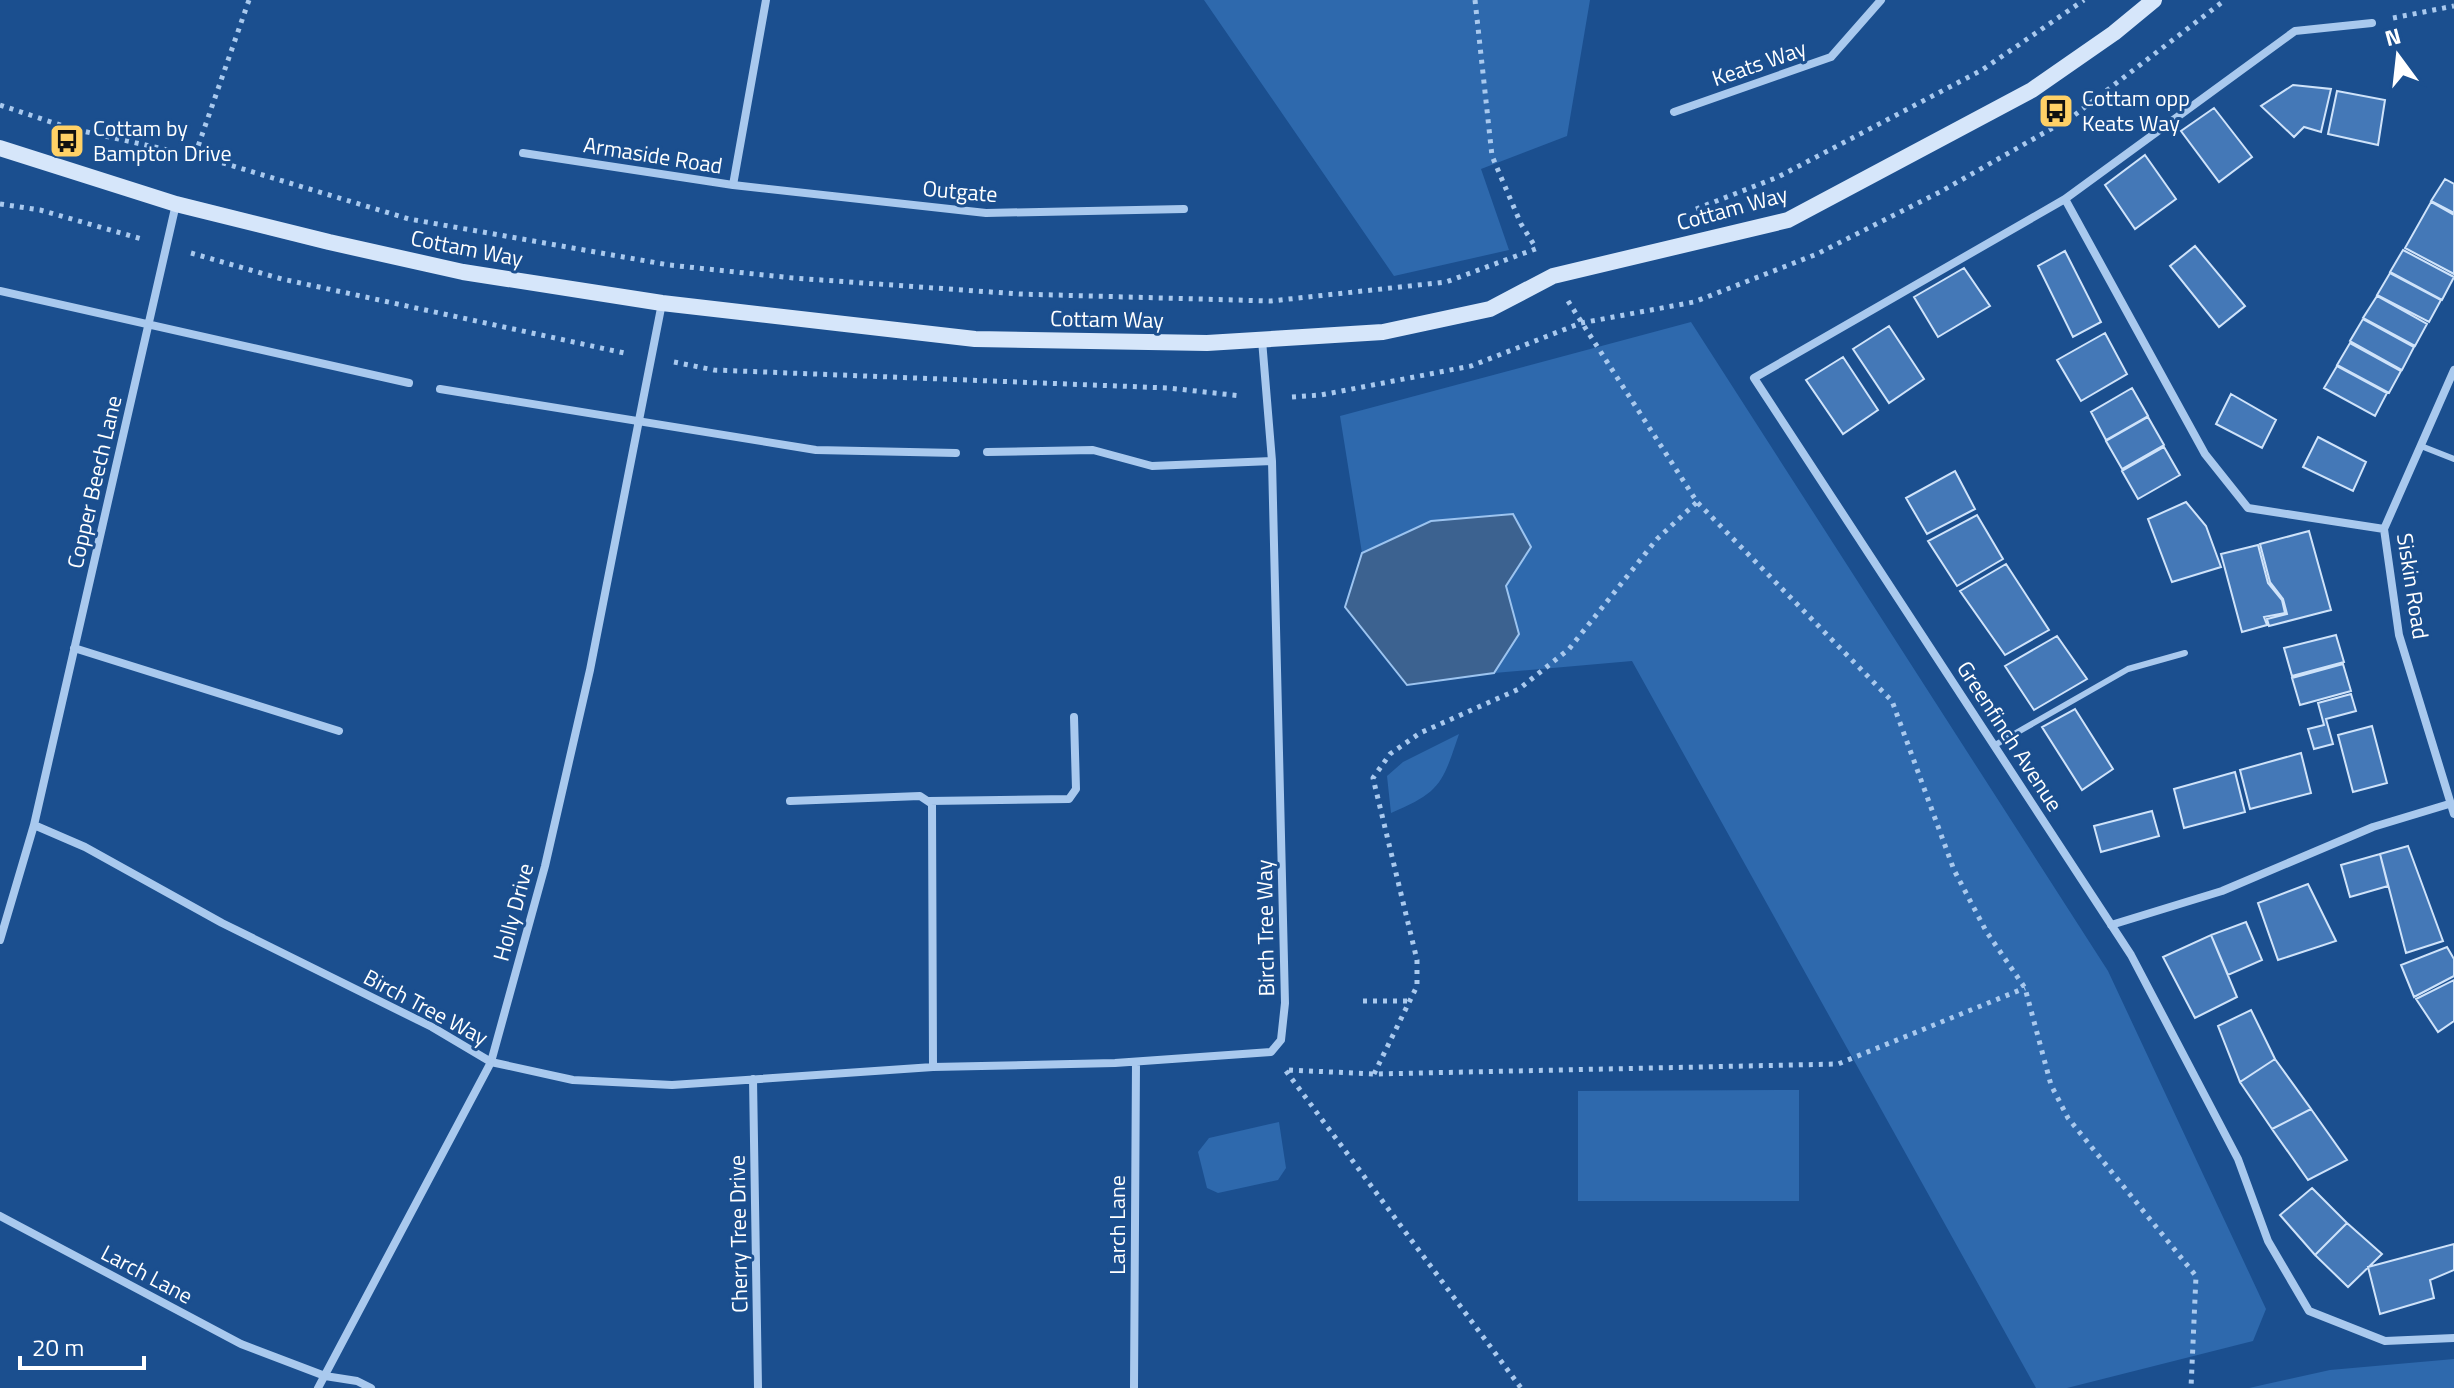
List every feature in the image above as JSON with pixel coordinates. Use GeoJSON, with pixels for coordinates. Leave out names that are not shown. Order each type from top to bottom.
{"type":"FeatureCollection","features":[{"type":"Feature","properties":{"kind":"main road","name":"Cottam Way"},"geometry":{"type":"LineString","coordinates":[[0,148],[176,204],[463,272],[662,303],[975,339],[1207,343],[1383,332],[1490,309],[1553,276],[1788,220],[2032,90],[2154,0]]}},
{"type":"Feature","properties":{"kind":"street","name":"Armaside Road"},"geometry":{"type":"LineString","coordinates":[[523,153],[733,185],[766,0]]}},
{"type":"Feature","properties":{"kind":"street","name":"Keats Way"},"geometry":{"type":"LineString","coordinates":[[1674,112],[1831,57],[1881,0]]}},
{"type":"Feature","properties":{"kind":"street","name":"Greenfinch Avenue"},"geometry":{"type":"LineString","coordinates":[[2372,23],[2295,31],[2065,199],[1754,378],[2131,955],[2238,1159],[2268,1241],[2309,1311],[2385,1341],[2454,1338]]}},
{"type":"Feature","properties":{"kind":"street","name":"Outgate"},"geometry":{"type":"LineString","coordinates":[[733,185],[986,213],[1184,209]]}},
{"type":"Feature","properties":{"kind":"street"},"geometry":{"type":"LineString","coordinates":[[2065,199],[2205,454],[2248,508],[2384,529]]}},
{"type":"Feature","properties":{"kind":"street","name":"Copper Beech Lane"},"geometry":{"type":"LineString","coordinates":[[0,940],[34,825],[176,204]]}},
{"type":"Feature","properties":{"kind":"street"},"geometry":{"type":"LineString","coordinates":[[0,291],[409,383]]}},
{"type":"Feature","properties":{"kind":"street","name":"Holly Drive"},"geometry":{"type":"LineString","coordinates":[[325,1376],[491,1062],[545,866],[590,670],[662,303]]}},
{"type":"Feature","properties":{"kind":"street","name":"Birch Tree Way"},"geometry":{"type":"LineString","coordinates":[[34,825],[85,847],[222,923],[432,1027],[491,1062],[573,1080],[672,1085],[933,1067],[1136,1062],[1271,1052],[1281,1040],[1285,1003],[1272,461],[1262,339]]}},
{"type":"Feature","properties":{"kind":"street","name":"Siskin Road"},"geometry":{"type":"LineString","coordinates":[[2454,370],[2384,529],[2399,635],[2454,814]]}},
{"type":"Feature","properties":{"kind":"street"},"geometry":{"type":"LineString","coordinates":[[440,389],[816,450],[956,453]]}},
{"type":"Feature","properties":{"kind":"street"},"geometry":{"type":"LineString","coordinates":[[987,452],[1093,450],[1152,466],[1272,461]]}},
{"type":"Feature","properties":{"kind":"street"},"geometry":{"type":"LineString","coordinates":[[74,648],[339,731]]}},
{"type":"Feature","properties":{"kind":"street"},"geometry":{"type":"LineString","coordinates":[[928,801],[1069,799],[1076,789],[1074,717]]}},
{"type":"Feature","properties":{"kind":"street"},"geometry":{"type":"LineString","coordinates":[[790,801],[920,796],[932,804],[933,1067]]}},
{"type":"Feature","properties":{"kind":"street"},"geometry":{"type":"LineString","coordinates":[[2111,925],[2222,891],[2373,827],[2449,804]]}},
{"type":"Feature","properties":{"kind":"street","name":"Larch Lane"},"geometry":{"type":"LineString","coordinates":[[1134,1388],[1136,1062]]}},
{"type":"Feature","properties":{"kind":"street","name":"Cherry Tree Drive"},"geometry":{"type":"LineString","coordinates":[[753,1079],[758,1388]]}},
{"type":"Feature","properties":{"kind":"street","name":"Larch Lane"},"geometry":{"type":"LineString","coordinates":[[0,1216],[241,1344],[325,1376],[357,1381],[371,1388]]}},
{"type":"Feature","properties":{"kind":"street"},"geometry":{"type":"LineString","coordinates":[[318,1388],[325,1376]]}},
{"type":"Feature","properties":{"kind":"lane"},"geometry":{"type":"LineString","coordinates":[[2421,446],[2454,459]]}},
{"type":"Feature","properties":{"kind":"lane"},"geometry":{"type":"LineString","coordinates":[[1995,745],[2128,669],[2185,653]]}},
{"type":"Feature","properties":{"kind":"path"},"geometry":{"type":"LineString","coordinates":[[195,155],[249,0]]}},
{"type":"Feature","properties":{"kind":"path"},"geometry":{"type":"LineString","coordinates":[[1475,0],[1492,156],[1521,224],[1697,502],[1892,701],[1954,870],[1986,931],[2025,988],[2051,1085],[2068,1118],[2196,1276],[2191,1388]]}},
{"type":"Feature","properties":{"kind":"path"},"geometry":{"type":"LineString","coordinates":[[0,204],[40,210],[282,279],[598,350],[714,370],[1168,388],[1265,398],[1321,395],[1471,366],[1581,323],[1694,302],[1817,254],[1940,192],[2072,117],[2225,0]]}},
{"type":"Feature","properties":{"kind":"path"},"geometry":{"type":"LineString","coordinates":[[2372,23],[2454,6]]}},
{"type":"Feature","properties":{"kind":"path"},"geometry":{"type":"LineString","coordinates":[[1374,1074],[1417,986],[1417,960],[1373,778],[1390,754],[1420,733],[1519,689],[1569,649],[1657,539],[1697,502]]}},
{"type":"Feature","properties":{"kind":"path"},"geometry":{"type":"LineString","coordinates":[[1286,1070],[1374,1074],[1838,1064],[2025,988]]}},
{"type":"Feature","properties":{"kind":"path"},"geometry":{"type":"LineString","coordinates":[[1363,1001],[1408,1001]]}},
{"type":"Feature","properties":{"kind":"path"},"geometry":{"type":"LineString","coordinates":[[1271,1052],[1521,1388]]}},
{"type":"Feature","properties":{"kind":"shaded area"},"geometry":{"type":"Polygon","coordinates":[[[1204,0],[1590,0],[1567,136],[1481,169],[1509,250],[1394,276],[1204,0]]]}},
{"type":"Feature","properties":{"kind":"shaded area"},"geometry":{"type":"Polygon","coordinates":[[[1691,322],[2108,971],[2266,1309],[2253,1341],[2067,1388],[2036,1388],[1632,661],[1494,673],[1519,634],[1506,586],[1531,547],[1431,521],[1362,553],[1340,416],[1691,322]]]}},
{"type":"Feature","properties":{"kind":"shaded area"},"geometry":{"type":"Polygon","coordinates":[[[1513,514],[1531,547],[1506,586],[1519,634],[1494,673],[1407,685],[1345,607],[1362,553],[1431,521],[1513,514]]]}},
{"type":"Feature","properties":{"kind":"shaded area"},"geometry":{"type":"Polygon","coordinates":[[[1459,734],[1437,785],[1420,799],[1391,813],[1387,776],[1403,762],[1459,734]]]}},
{"type":"Feature","properties":{"kind":"shaded area"},"geometry":{"type":"Polygon","coordinates":[[[1799,1090],[1799,1201],[1578,1201],[1578,1091],[1799,1090]]]}},
{"type":"Feature","properties":{"kind":"shaded area"},"geometry":{"type":"Polygon","coordinates":[[[1279,1122],[1286,1168],[1278,1180],[1218,1193],[1207,1188],[1198,1152],[1209,1138],[1279,1122]]]}},
{"type":"Feature","properties":{"kind":"shaded area"},"geometry":{"type":"Polygon","coordinates":[[[2454,1359],[2454,1388],[2249,1388],[2330,1370],[2454,1359]]]}},
{"type":"Feature","properties":{"kind":"building"},"geometry":{"type":"Polygon","coordinates":[[[2293,85],[2331,89],[2321,132],[2304,127],[2294,137],[2261,106],[2293,85]]]}},
{"type":"Feature","properties":{"kind":"building"},"geometry":{"type":"Polygon","coordinates":[[[2337,91],[2385,100],[2378,145],[2328,134],[2337,91]]]}},
{"type":"Feature","properties":{"kind":"building"},"geometry":{"type":"Polygon","coordinates":[[[2214,108],[2252,157],[2219,182],[2181,131],[2214,108]]]}},
{"type":"Feature","properties":{"kind":"building"},"geometry":{"type":"Polygon","coordinates":[[[2145,155],[2176,199],[2135,229],[2105,185],[2145,155]]]}},
{"type":"Feature","properties":{"kind":"building"},"geometry":{"type":"Polygon","coordinates":[[[2445,179],[2454,184],[2454,213],[2431,201],[2445,179]]]}},
{"type":"Feature","properties":{"kind":"building"},"geometry":{"type":"Polygon","coordinates":[[[2431,202],[2454,215],[2454,274],[2405,248],[2431,202]]]}},
{"type":"Feature","properties":{"kind":"building"},"geometry":{"type":"Polygon","coordinates":[[[2195,246],[2245,306],[2219,327],[2170,266],[2195,246]]]}},
{"type":"Feature","properties":{"kind":"building"},"geometry":{"type":"Polygon","coordinates":[[[2403,250],[2454,277],[2442,300],[2390,272],[2403,250]]]}},
{"type":"Feature","properties":{"kind":"building"},"geometry":{"type":"Polygon","coordinates":[[[2065,251],[2101,322],[2073,337],[2038,266],[2065,251]]]}},
{"type":"Feature","properties":{"kind":"building"},"geometry":{"type":"Polygon","coordinates":[[[1964,268],[1990,306],[1938,337],[1914,297],[1964,268]]]}},
{"type":"Feature","properties":{"kind":"building"},"geometry":{"type":"Polygon","coordinates":[[[2390,273],[2441,300],[2429,322],[2377,295],[2390,273]]]}},
{"type":"Feature","properties":{"kind":"building"},"geometry":{"type":"Polygon","coordinates":[[[2377,296],[2427,324],[2415,346],[2363,318],[2377,296]]]}},
{"type":"Feature","properties":{"kind":"building"},"geometry":{"type":"Polygon","coordinates":[[[2363,319],[2414,347],[2402,370],[2350,341],[2363,319]]]}},
{"type":"Feature","properties":{"kind":"building"},"geometry":{"type":"Polygon","coordinates":[[[1889,326],[1924,379],[1889,403],[1853,349],[1889,326]]]}},
{"type":"Feature","properties":{"kind":"building"},"geometry":{"type":"Polygon","coordinates":[[[2105,333],[2127,374],[2081,401],[2057,360],[2105,333]]]}},
{"type":"Feature","properties":{"kind":"building"},"geometry":{"type":"Polygon","coordinates":[[[2350,343],[2401,371],[2389,393],[2337,365],[2350,343]]]}},
{"type":"Feature","properties":{"kind":"building"},"geometry":{"type":"Polygon","coordinates":[[[1843,357],[1878,410],[1843,434],[1806,380],[1843,357]]]}},
{"type":"Feature","properties":{"kind":"building"},"geometry":{"type":"Polygon","coordinates":[[[2337,366],[2387,393],[2375,416],[2324,388],[2337,366]]]}},
{"type":"Feature","properties":{"kind":"building"},"geometry":{"type":"Polygon","coordinates":[[[2132,388],[2148,416],[2106,440],[2091,412],[2132,388]]]}},
{"type":"Feature","properties":{"kind":"building"},"geometry":{"type":"Polygon","coordinates":[[[2231,394],[2276,420],[2262,448],[2216,424],[2231,394]]]}},
{"type":"Feature","properties":{"kind":"building"},"geometry":{"type":"Polygon","coordinates":[[[2148,417],[2164,445],[2122,469],[2106,441],[2148,417]]]}},
{"type":"Feature","properties":{"kind":"building"},"geometry":{"type":"Polygon","coordinates":[[[2318,437],[2366,462],[2353,491],[2303,467],[2318,437]]]}},
{"type":"Feature","properties":{"kind":"building"},"geometry":{"type":"Polygon","coordinates":[[[2164,447],[2180,475],[2138,499],[2122,471],[2164,447]]]}},
{"type":"Feature","properties":{"kind":"building"},"geometry":{"type":"Polygon","coordinates":[[[1955,471],[1975,509],[1927,534],[1906,498],[1955,471]]]}},
{"type":"Feature","properties":{"kind":"building"},"geometry":{"type":"Polygon","coordinates":[[[2186,502],[2206,526],[2221,567],[2172,582],[2148,519],[2186,502]]]}},
{"type":"Feature","properties":{"kind":"building"},"geometry":{"type":"Polygon","coordinates":[[[1977,515],[2003,559],[1957,586],[1928,541],[1977,515]]]}},
{"type":"Feature","properties":{"kind":"building"},"geometry":{"type":"Polygon","coordinates":[[[2309,531],[2331,610],[2269,626],[2267,619],[2287,614],[2283,599],[2270,582],[2260,544],[2309,531]]]}},
{"type":"Feature","properties":{"kind":"building"},"geometry":{"type":"Polygon","coordinates":[[[2258,545],[2268,583],[2282,600],[2285,613],[2264,617],[2267,625],[2242,632],[2221,554],[2258,545]]]}},
{"type":"Feature","properties":{"kind":"building"},"geometry":{"type":"Polygon","coordinates":[[[2006,564],[2049,630],[2005,655],[1960,591],[2006,564]]]}},
{"type":"Feature","properties":{"kind":"building"},"geometry":{"type":"Polygon","coordinates":[[[2336,635],[2344,662],[2292,676],[2284,648],[2336,635]]]}},
{"type":"Feature","properties":{"kind":"building"},"geometry":{"type":"Polygon","coordinates":[[[2057,636],[2087,679],[2034,710],[2005,666],[2057,636]]]}},
{"type":"Feature","properties":{"kind":"building"},"geometry":{"type":"Polygon","coordinates":[[[2343,664],[2351,691],[2300,705],[2292,678],[2343,664]]]}},
{"type":"Feature","properties":{"kind":"building"},"geometry":{"type":"Polygon","coordinates":[[[2351,694],[2356,711],[2326,719],[2333,744],[2314,749],[2308,729],[2324,725],[2318,703],[2351,694]]]}},
{"type":"Feature","properties":{"kind":"building"},"geometry":{"type":"Polygon","coordinates":[[[2075,709],[2113,769],[2082,790],[2042,727],[2075,709]]]}},
{"type":"Feature","properties":{"kind":"building"},"geometry":{"type":"Polygon","coordinates":[[[2372,726],[2387,783],[2353,792],[2338,735],[2372,726]]]}},
{"type":"Feature","properties":{"kind":"building"},"geometry":{"type":"Polygon","coordinates":[[[2301,753],[2311,793],[2250,809],[2240,770],[2301,753]]]}},
{"type":"Feature","properties":{"kind":"building"},"geometry":{"type":"Polygon","coordinates":[[[2235,772],[2245,812],[2184,828],[2174,789],[2235,772]]]}},
{"type":"Feature","properties":{"kind":"building"},"geometry":{"type":"Polygon","coordinates":[[[2152,811],[2159,836],[2101,852],[2094,826],[2152,811]]]}},
{"type":"Feature","properties":{"kind":"building"},"geometry":{"type":"Polygon","coordinates":[[[2408,846],[2443,941],[2406,953],[2380,854],[2408,846]]]}},
{"type":"Feature","properties":{"kind":"building"},"geometry":{"type":"Polygon","coordinates":[[[2380,854],[2388,886],[2350,897],[2341,865],[2380,854]]]}},
{"type":"Feature","properties":{"kind":"building"},"geometry":{"type":"Polygon","coordinates":[[[2308,884],[2336,941],[2278,960],[2258,903],[2308,884]]]}},
{"type":"Feature","properties":{"kind":"building"},"geometry":{"type":"Polygon","coordinates":[[[2246,922],[2262,960],[2228,975],[2211,935],[2246,922]]]}},
{"type":"Feature","properties":{"kind":"building"},"geometry":{"type":"Polygon","coordinates":[[[2211,935],[2237,997],[2195,1018],[2163,957],[2211,935]]]}},
{"type":"Feature","properties":{"kind":"building"},"geometry":{"type":"Polygon","coordinates":[[[2447,947],[2454,959],[2454,976],[2414,997],[2401,965],[2447,947]]]}},
{"type":"Feature","properties":{"kind":"building"},"geometry":{"type":"Polygon","coordinates":[[[2454,980],[2454,1021],[2438,1032],[2416,999],[2454,980]]]}},
{"type":"Feature","properties":{"kind":"building"},"geometry":{"type":"Polygon","coordinates":[[[2251,1010],[2275,1059],[2240,1082],[2218,1026],[2251,1010]]]}},
{"type":"Feature","properties":{"kind":"building"},"geometry":{"type":"Polygon","coordinates":[[[2275,1059],[2311,1109],[2272,1129],[2240,1082],[2275,1059]]]}},
{"type":"Feature","properties":{"kind":"building"},"geometry":{"type":"Polygon","coordinates":[[[2311,1109],[2347,1160],[2308,1180],[2272,1129],[2311,1109]]]}},
{"type":"Feature","properties":{"kind":"building"},"geometry":{"type":"Polygon","coordinates":[[[2312,1188],[2347,1223],[2315,1255],[2280,1215],[2312,1188]]]}},
{"type":"Feature","properties":{"kind":"building"},"geometry":{"type":"Polygon","coordinates":[[[2347,1223],[2382,1254],[2348,1287],[2315,1255],[2347,1223]]]}},
{"type":"Feature","properties":{"kind":"building"},"geometry":{"type":"Polygon","coordinates":[[[2454,1244],[2454,1270],[2430,1280],[2434,1298],[2380,1314],[2368,1267],[2454,1244]]]}},
{"type":"Feature","properties":{"kind":"place","name":"Cottam opp Keats Way"},"geometry":{"type":"Point","coordinates":[2056,111]}},
{"type":"Feature","properties":{"kind":"place","name":"Cottam by Bampton Drive"},"geometry":{"type":"Point","coordinates":[67,141]}}]}
